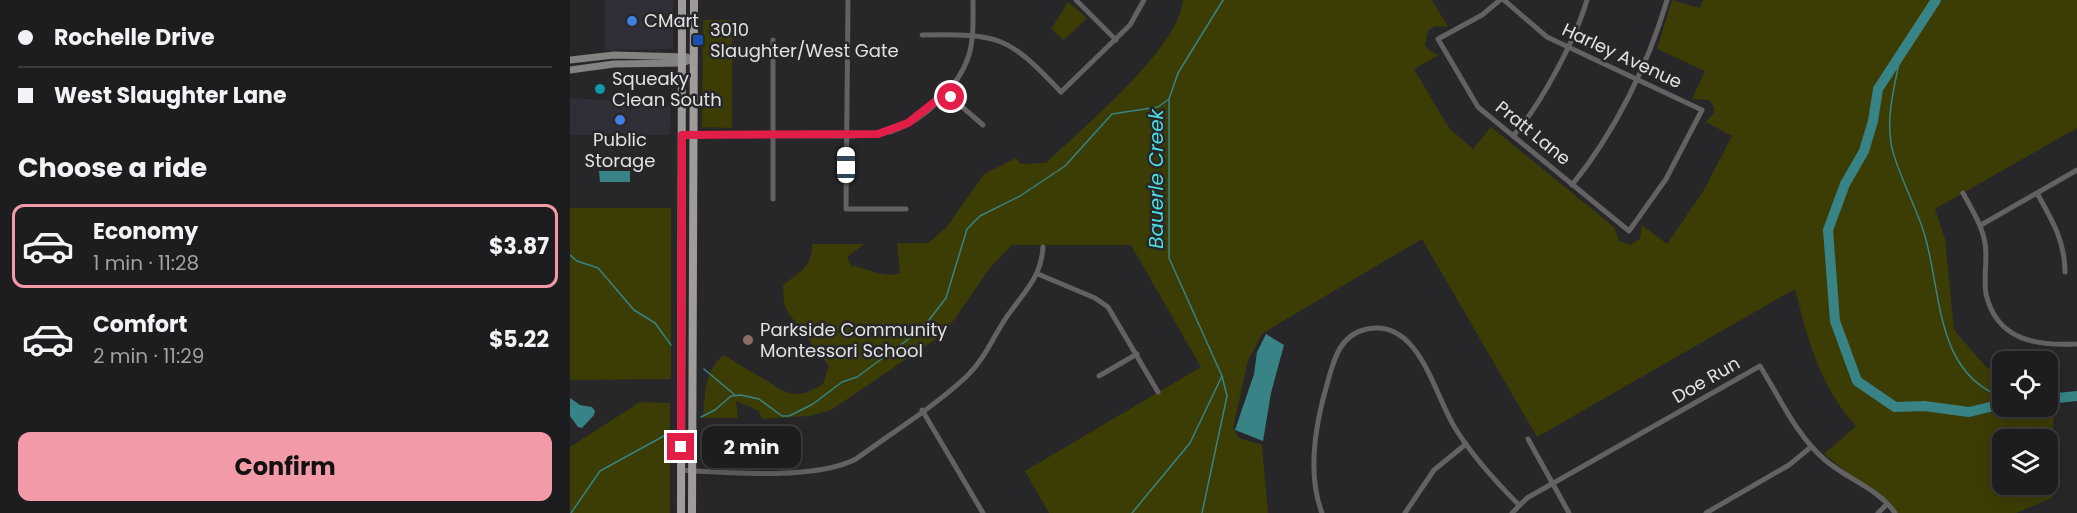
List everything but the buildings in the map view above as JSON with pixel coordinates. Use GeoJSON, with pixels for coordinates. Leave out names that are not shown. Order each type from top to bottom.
{"type":"FeatureCollection","features":[{"type":"Feature","properties":{"kind":"main road"},"geometry":{"type":"LineString","coordinates":[[681,513],[682,0]]}},
{"type":"Feature","properties":{"kind":"main road"},"geometry":{"type":"LineString","coordinates":[[692,513],[694,0]]}},
{"type":"Feature","properties":{"kind":"main road"},"geometry":{"type":"LineString","coordinates":[[570,60],[614,55],[693,59]]}},
{"type":"Feature","properties":{"kind":"main road"},"geometry":{"type":"LineString","coordinates":[[570,70],[682,59]]}},
{"type":"Feature","properties":{"kind":"main road"},"geometry":{"type":"LineString","coordinates":[[682,311],[693,311]]}},
{"type":"Feature","properties":{"kind":"street"},"geometry":{"type":"LineString","coordinates":[[848,0],[846,209],[906,209]]}},
{"type":"Feature","properties":{"kind":"street"},"geometry":{"type":"LineString","coordinates":[[682,135],[846,136],[878,134],[900,128],[946,93],[965,64],[973,34],[973,0]]}},
{"type":"Feature","properties":{"kind":"street"},"geometry":{"type":"LineString","coordinates":[[1076,0],[1116,40]]}},
{"type":"Feature","properties":{"kind":"street"},"geometry":{"type":"LineString","coordinates":[[922,35],[973,34],[1000,40],[1018,50],[1061,92],[1130,26],[1144,0]]}},
{"type":"Feature","properties":{"kind":"street","name":"Pratt Lane"},"geometry":{"type":"LineString","coordinates":[[1502,0],[1482,15],[1438,39],[1475,103],[1629,231]]}},
{"type":"Feature","properties":{"kind":"street","name":"Harley Avenue"},"geometry":{"type":"LineString","coordinates":[[1502,0],[1536,29],[1702,110],[1666,179],[1629,231]]}},
{"type":"Feature","properties":{"kind":"street"},"geometry":{"type":"LineString","coordinates":[[1513,136],[1533,110],[1567,46],[1587,0]]}},
{"type":"Feature","properties":{"kind":"street"},"geometry":{"type":"LineString","coordinates":[[1572,185],[1600,146],[1635,79],[1658,32],[1667,0]]}},
{"type":"Feature","properties":{"kind":"street"},"geometry":{"type":"LineString","coordinates":[[773,40],[773,199]]}},
{"type":"Feature","properties":{"kind":"street"},"geometry":{"type":"LineString","coordinates":[[946,93],[984,125]]}},
{"type":"Feature","properties":{"kind":"street"},"geometry":{"type":"LineString","coordinates":[[1981,225],[2077,170]]}},
{"type":"Feature","properties":{"kind":"street"},"geometry":{"type":"LineString","coordinates":[[1963,193],[1981,225],[1986,249],[1986,293],[2002,323],[2015,334],[2038,344],[2077,344]]}},
{"type":"Feature","properties":{"kind":"street"},"geometry":{"type":"LineString","coordinates":[[2037,193],[2059,234],[2065,254],[2065,272]]}},
{"type":"Feature","properties":{"kind":"street"},"geometry":{"type":"LineString","coordinates":[[681,470],[804,472],[841,467],[967,376],[1038,274],[1043,247]]}},
{"type":"Feature","properties":{"kind":"street"},"geometry":{"type":"LineString","coordinates":[[1038,274],[1103,303],[1117,319],[1158,392]]}},
{"type":"Feature","properties":{"kind":"street"},"geometry":{"type":"LineString","coordinates":[[1322,513],[1313,480],[1322,404],[1341,345],[1359,331],[1378,327],[1393,330],[1410,342],[1447,415],[1466,444],[1496,482],[1519,505]]}},
{"type":"Feature","properties":{"kind":"street"},"geometry":{"type":"LineString","coordinates":[[1099,376],[1137,354]]}},
{"type":"Feature","properties":{"kind":"street","name":"Doe Run"},"geometry":{"type":"LineString","coordinates":[[1552,485],[1760,366],[1811,447],[1838,471],[1887,504],[1895,513]]}},
{"type":"Feature","properties":{"kind":"street"},"geometry":{"type":"LineString","coordinates":[[922,410],[980,512]]}},
{"type":"Feature","properties":{"kind":"street"},"geometry":{"type":"LineString","coordinates":[[1528,439],[1569,513]]}},
{"type":"Feature","properties":{"kind":"street"},"geometry":{"type":"LineString","coordinates":[[1405,513],[1434,470],[1466,444]]}},
{"type":"Feature","properties":{"kind":"street"},"geometry":{"type":"LineString","coordinates":[[1706,513],[1789,465],[1811,447]]}},
{"type":"Feature","properties":{"kind":"street"},"geometry":{"type":"LineString","coordinates":[[1512,513],[1519,505],[1552,485]]}},
{"type":"Feature","properties":{"kind":"street"},"geometry":{"type":"LineString","coordinates":[[1878,513],[1887,504]]}},
{"type":"Feature","properties":{"kind":"shaded area"},"geometry":{"type":"Polygon","coordinates":[[[605,0],[673,0],[673,49],[605,50],[605,0]]]}},
{"type":"Feature","properties":{"kind":"shaded area"},"geometry":{"type":"Polygon","coordinates":[[[1183,0],[1432,0],[1448,27],[1435,26],[1428,31],[1425,45],[1431,52],[1439,55],[1414,69],[1449,128],[1473,149],[1491,127],[1614,227],[1619,241],[1630,245],[1640,239],[1642,225],[1667,244],[1704,190],[1732,136],[1706,122],[1714,113],[1714,107],[1709,100],[1692,99],[1705,71],[1657,49],[1672,0],[1700,8],[1703,0],[2077,0],[2077,128],[1935,209],[1945,239],[1954,330],[1987,368],[1992,370],[1992,417],[2053,417],[2053,429],[1992,429],[1992,495],[2052,495],[2052,498],[2016,513],[1898,513],[1824,454],[1856,426],[1843,410],[1824,378],[1810,344],[1795,289],[1537,437],[1422,239],[1263,333],[1248,360],[1233,428],[1239,438],[1262,445],[1268,513],[1049,513],[1025,471],[1201,367],[1131,245],[1012,245],[989,269],[954,320],[936,339],[831,410],[809,416],[762,419],[759,411],[736,401],[738,418],[703,418],[709,375],[717,361],[724,355],[778,388],[791,393],[805,393],[823,384],[829,366],[789,314],[784,304],[783,285],[808,264],[812,244],[864,244],[847,257],[851,266],[887,275],[900,273],[897,243],[928,243],[946,228],[984,174],[1016,158],[1021,164],[1046,163],[1126,87],[1165,41],[1177,20],[1183,0]]]}},
{"type":"Feature","properties":{"kind":"shaded area"},"geometry":{"type":"Polygon","coordinates":[[[1068,2],[1087,18],[1064,40],[1051,29],[1068,2]]]}},
{"type":"Feature","properties":{"kind":"shaded area"},"geometry":{"type":"Polygon","coordinates":[[[703,20],[732,20],[732,128],[702,127],[703,20]]]}},
{"type":"Feature","properties":{"kind":"shaded area","name":"Public Storage"},"geometry":{"type":"Polygon","coordinates":[[[570,98],[671,104],[670,135],[570,135],[570,98]]]}},
{"type":"Feature","properties":{"kind":"shaded area"},"geometry":{"type":"Polygon","coordinates":[[[570,208],[671,208],[671,379],[570,380],[570,208]]]}},
{"type":"Feature","properties":{"kind":"shaded area"},"geometry":{"type":"Polygon","coordinates":[[[640,402],[670,403],[670,513],[570,513],[570,447],[640,402]]]}},
{"type":"Feature","properties":{"kind":"water"},"geometry":{"type":"Polygon","coordinates":[[[599,171],[630,171],[630,182],[600,182],[599,171]]]}},
{"type":"Feature","properties":{"kind":"water"},"geometry":{"type":"Polygon","coordinates":[[[1266,334],[1284,345],[1271,393],[1263,441],[1235,430],[1254,374],[1257,352],[1266,334]]]}},
{"type":"Feature","properties":{"kind":"water"},"geometry":{"type":"Polygon","coordinates":[[[570,398],[580,405],[592,407],[595,411],[582,428],[578,427],[570,416],[570,398]]]}},
{"type":"Feature","properties":{"kind":"waterway","name":"Bauerle Creek"},"geometry":{"type":"LineString","coordinates":[[1132,513],[1190,443],[1222,376],[1169,258],[1169,99],[1178,73],[1223,0]]}},
{"type":"Feature","properties":{"kind":"waterway"},"geometry":{"type":"LineString","coordinates":[[1936,0],[1878,89],[1873,121],[1864,151],[1845,184],[1828,230],[1835,321],[1857,381],[1895,407],[1924,406],[1969,412],[1992,406]]}},
{"type":"Feature","properties":{"kind":"waterway"},"geometry":{"type":"LineString","coordinates":[[1901,52],[1890,120],[1893,153],[1924,233],[1944,327],[1952,349],[1964,369],[1980,385],[1992,392]]}},
{"type":"Feature","properties":{"kind":"waterway"},"geometry":{"type":"LineString","coordinates":[[701,417],[715,410],[731,396],[741,395],[759,399],[782,416],[789,416],[813,404],[842,382],[857,377],[914,335],[946,298],[967,229],[980,216],[1020,196],[1065,166],[1112,114],[1158,107],[1169,99]]}},
{"type":"Feature","properties":{"kind":"waterway"},"geometry":{"type":"LineString","coordinates":[[570,255],[577,261],[598,268],[634,310],[655,323],[671,345]]}},
{"type":"Feature","properties":{"kind":"waterway"},"geometry":{"type":"LineString","coordinates":[[704,369],[735,395]]}},
{"type":"Feature","properties":{"kind":"waterway"},"geometry":{"type":"LineString","coordinates":[[1202,513],[1227,396],[1222,376]]}},
{"type":"Feature","properties":{"kind":"waterway"},"geometry":{"type":"LineString","coordinates":[[2058,398],[2077,396]]}},
{"type":"Feature","properties":{"kind":"waterway"},"geometry":{"type":"LineString","coordinates":[[571,513],[600,471],[671,432]]}},
{"type":"Feature","properties":{"kind":"place","name":"CMart"},"geometry":{"type":"Point","coordinates":[632,21]}},
{"type":"Feature","properties":{"kind":"place","name":"3010 Slaughter/West Gate"},"geometry":{"type":"Point","coordinates":[698,40]}},
{"type":"Feature","properties":{"kind":"place","name":"Squeaky Clean South"},"geometry":{"type":"Point","coordinates":[600,89]}},
{"type":"Feature","properties":{"kind":"place","name":"Public Storage"},"geometry":{"type":"Point","coordinates":[620,120]}},
{"type":"Feature","properties":{"kind":"place","name":"Parkside Community Montessori School"},"geometry":{"type":"Point","coordinates":[748,340]}},
{"type":"Feature","properties":{"kind":"route"},"geometry":{"type":"LineString","coordinates":[[681,447],[682,135],[852,136],[878,134],[900,128],[946,93],[951,97]]}}]}
